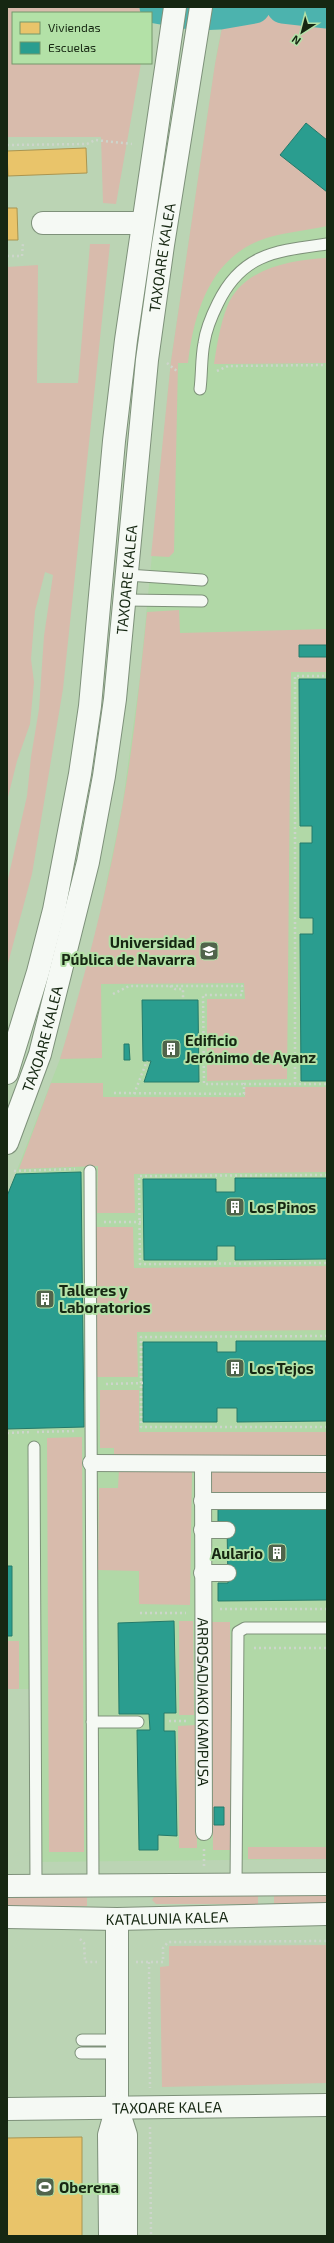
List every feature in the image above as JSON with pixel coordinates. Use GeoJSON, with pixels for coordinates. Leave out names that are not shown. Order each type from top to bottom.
{"type":"FeatureCollection","features":[{"type":"Feature","properties":{"kind":"street","name":"TAXOARE KALEA"},"geometry":{"type":"LineString","coordinates":[[7,1073],[34,987],[50,924],[80,774],[90,706],[114,441],[142,223],[175,7]]}},
{"type":"Feature","properties":{"kind":"street","name":"TAXOARE KALEA"},"geometry":{"type":"LineString","coordinates":[[7,1143],[40,1054],[88,862],[104,776],[115,699],[147,360],[201,7]]}},
{"type":"Feature","properties":{"kind":"street"},"geometry":{"type":"LineString","coordinates":[[42,223],[142,223]]}},
{"type":"Feature","properties":{"kind":"street"},"geometry":{"type":"LineString","coordinates":[[91,1463],[327,1464]]}},
{"type":"Feature","properties":{"kind":"street","name":"ARROSADIAKO KAMPUSA"},"geometry":{"type":"LineString","coordinates":[[203,1464],[202,1573],[204,1832]]}},
{"type":"Feature","properties":{"kind":"street"},"geometry":{"type":"LineString","coordinates":[[202,1501],[327,1501]]}},
{"type":"Feature","properties":{"kind":"street"},"geometry":{"type":"LineString","coordinates":[[202,1530],[227,1530]]}},
{"type":"Feature","properties":{"kind":"street"},"geometry":{"type":"LineString","coordinates":[[202,1573],[228,1573]]}},
{"type":"Feature","properties":{"kind":"street","name":"KATALUNIA KALEA"},"geometry":{"type":"LineString","coordinates":[[7,1886],[327,1884]]}},
{"type":"Feature","properties":{"kind":"street","name":"KATALUNIA KALEA"},"geometry":{"type":"LineString","coordinates":[[7,1917],[117,1919],[327,1914]]}},
{"type":"Feature","properties":{"kind":"street"},"geometry":{"type":"LineString","coordinates":[[110,2236],[109,2134],[117,2107],[117,1919]]}},
{"type":"Feature","properties":{"kind":"street","name":"TAXOARE KALEA"},"geometry":{"type":"LineString","coordinates":[[7,2109],[327,2105]]}},
{"type":"Feature","properties":{"kind":"street"},"geometry":{"type":"LineString","coordinates":[[117,2107],[126,2134],[126,2236]]}},
{"type":"Feature","properties":{"kind":"lane"},"geometry":{"type":"LineString","coordinates":[[200,389],[204,343],[211,317],[224,290],[237,272],[260,258],[282,250],[327,244]]}},
{"type":"Feature","properties":{"kind":"lane"},"geometry":{"type":"LineString","coordinates":[[127,575],[202,580]]}},
{"type":"Feature","properties":{"kind":"lane"},"geometry":{"type":"LineString","coordinates":[[125,600],[202,601]]}},
{"type":"Feature","properties":{"kind":"lane"},"geometry":{"type":"LineString","coordinates":[[86,1170],[90,1222],[93,1885]]}},
{"type":"Feature","properties":{"kind":"lane"},"geometry":{"type":"LineString","coordinates":[[34,1447],[36,1885]]}},
{"type":"Feature","properties":{"kind":"lane"},"geometry":{"type":"LineString","coordinates":[[236,1884],[238,1632],[245,1628],[327,1628]]}},
{"type":"Feature","properties":{"kind":"lane"},"geometry":{"type":"LineString","coordinates":[[92,1722],[138,1722]]}},
{"type":"Feature","properties":{"kind":"lane"},"geometry":{"type":"LineString","coordinates":[[82,2040],[117,2046]]}},
{"type":"Feature","properties":{"kind":"lane"},"geometry":{"type":"LineString","coordinates":[[81,2053],[117,2046]]}},
{"type":"Feature","properties":{"kind":"path"},"geometry":{"type":"LineString","coordinates":[[7,145],[87,144],[95,140],[132,144]]}},
{"type":"Feature","properties":{"kind":"path"},"geometry":{"type":"LineString","coordinates":[[7,256],[22,256],[23,243]]}},
{"type":"Feature","properties":{"kind":"path"},"geometry":{"type":"LineString","coordinates":[[165,361],[178,372]]}},
{"type":"Feature","properties":{"kind":"path"},"geometry":{"type":"LineString","coordinates":[[212,372],[228,366],[327,365]]}},
{"type":"Feature","properties":{"kind":"path"},"geometry":{"type":"LineString","coordinates":[[295,1084],[295,676],[327,676]]}},
{"type":"Feature","properties":{"kind":"path"},"geometry":{"type":"LineString","coordinates":[[113,994],[128,986],[242,986],[242,995],[203,995],[204,1084],[327,1084]]}},
{"type":"Feature","properties":{"kind":"path"},"geometry":{"type":"LineString","coordinates":[[170,986],[175,989],[183,989],[183,1000]]}},
{"type":"Feature","properties":{"kind":"path"},"geometry":{"type":"LineString","coordinates":[[134,1094],[147,1061]]}},
{"type":"Feature","properties":{"kind":"path"},"geometry":{"type":"LineString","coordinates":[[114,1093],[244,1094],[244,1084]]}},
{"type":"Feature","properties":{"kind":"path"},"geometry":{"type":"LineString","coordinates":[[14,1170],[86,1170]]}},
{"type":"Feature","properties":{"kind":"path"},"geometry":{"type":"LineString","coordinates":[[327,1175],[139,1176],[140,1264],[327,1263]]}},
{"type":"Feature","properties":{"kind":"path"},"geometry":{"type":"LineString","coordinates":[[90,1222],[143,1222]]}},
{"type":"Feature","properties":{"kind":"path"},"geometry":{"type":"LineString","coordinates":[[327,1336],[141,1337],[142,1427],[327,1426]]}},
{"type":"Feature","properties":{"kind":"path"},"geometry":{"type":"LineString","coordinates":[[90,1384],[142,1383]]}},
{"type":"Feature","properties":{"kind":"path"},"geometry":{"type":"LineString","coordinates":[[51,1432],[82,1431]]}},
{"type":"Feature","properties":{"kind":"path"},"geometry":{"type":"LineString","coordinates":[[140,1613],[327,1608]]}},
{"type":"Feature","properties":{"kind":"path"},"geometry":{"type":"LineString","coordinates":[[254,1648],[327,1648]]}},
{"type":"Feature","properties":{"kind":"path"},"geometry":{"type":"LineString","coordinates":[[204,1849],[204,1862]]}},
{"type":"Feature","properties":{"kind":"path"},"geometry":{"type":"LineString","coordinates":[[77,1937],[84,1943],[85,1962],[101,1962]]}},
{"type":"Feature","properties":{"kind":"path","name":"KATALUNIA KALEA"},"geometry":{"type":"LineString","coordinates":[[135,1962],[163,1962],[163,1948],[168,1942],[327,1941]]}},
{"type":"Feature","properties":{"kind":"path"},"geometry":{"type":"LineString","coordinates":[[149,1962],[150,2091]]}},
{"type":"Feature","properties":{"kind":"path"},"geometry":{"type":"LineString","coordinates":[[150,2121],[151,2236]]}},
{"type":"Feature","properties":{"kind":"shaded area"},"geometry":{"type":"Polygon","coordinates":[[[7,7],[149,7],[149,12],[12,12],[12,64],[141,64],[116,204],[103,203],[101,137],[7,137],[7,7]]]}},
{"type":"Feature","properties":{"kind":"shaded area","name":"Universidad Pública de Navarra"},"geometry":{"type":"Polygon","coordinates":[[[226,7],[327,7],[327,1859],[30,1862],[30,1689],[7,1689],[7,1196],[60,1059],[83,984],[99,919],[122,808],[140,677],[171,361],[217,52],[226,7]]]}},
{"type":"Feature","properties":{"kind":"shaded area"},"geometry":{"type":"Polygon","coordinates":[[[226,7],[327,7],[327,226],[277,235],[250,245],[234,256],[220,270],[210,286],[201,304],[195,323],[188,363],[178,363],[174,552],[169,557],[151,556],[171,361],[215,64],[226,7]]]}},
{"type":"Feature","properties":{"kind":"shaded area"},"geometry":{"type":"Polygon","coordinates":[[[90,244],[110,244],[63,689],[32,874],[7,967],[7,883],[27,796],[31,757],[39,709],[44,636],[53,575],[45,572],[35,611],[31,659],[34,682],[30,724],[17,761],[7,801],[7,267],[38,265],[37,383],[78,383],[90,244]]]}},
{"type":"Feature","properties":{"kind":"shaded area"},"geometry":{"type":"Polygon","coordinates":[[[327,258],[327,363],[214,364],[227,307],[234,294],[244,283],[256,275],[283,264],[327,258]]]}},
{"type":"Feature","properties":{"kind":"shaded area"},"geometry":{"type":"Polygon","coordinates":[[[179,610],[180,633],[327,629],[327,672],[291,672],[287,1079],[207,1081],[207,999],[245,999],[244,983],[101,984],[102,1058],[60,1059],[95,934],[110,871],[126,784],[133,735],[147,612],[179,610]]]}},
{"type":"Feature","properties":{"kind":"shaded area"},"geometry":{"type":"Polygon","coordinates":[[[51,1083],[103,1083],[103,1097],[245,1097],[245,1087],[327,1087],[327,1172],[134,1174],[135,1213],[97,1213],[98,1166],[19,1169],[51,1083]]]}},
{"type":"Feature","properties":{"kind":"shaded area"},"geometry":{"type":"Polygon","coordinates":[[[95,1227],[133,1227],[134,1268],[327,1266],[327,1330],[137,1332],[138,1377],[97,1377],[95,1227]]]}},
{"type":"Feature","properties":{"kind":"shaded area"},"geometry":{"type":"Polygon","coordinates":[[[100,1390],[139,1390],[139,1432],[327,1432],[327,1459],[114,1459],[114,1448],[100,1448],[100,1390]]]}},
{"type":"Feature","properties":{"kind":"shaded area"},"geometry":{"type":"Polygon","coordinates":[[[82,1437],[84,1852],[49,1852],[47,1438],[82,1437]]]}},
{"type":"Feature","properties":{"kind":"shaded area"},"geometry":{"type":"Polygon","coordinates":[[[209,1468],[327,1468],[327,1495],[209,1495],[209,1468]]]}},
{"type":"Feature","properties":{"kind":"shaded area"},"geometry":{"type":"Polygon","coordinates":[[[119,1469],[192,1470],[190,1605],[139,1604],[139,1571],[98,1570],[99,1488],[118,1488],[119,1469]]]}},
{"type":"Feature","properties":{"kind":"shaded area"},"geometry":{"type":"Polygon","coordinates":[[[179,1621],[193,1621],[194,1715],[179,1715],[179,1621]]]}},
{"type":"Feature","properties":{"kind":"shaded area"},"geometry":{"type":"Polygon","coordinates":[[[211,1622],[230,1622],[232,1850],[213,1850],[211,1622]]]}},
{"type":"Feature","properties":{"kind":"shaded area"},"geometry":{"type":"Polygon","coordinates":[[[7,1641],[19,1641],[19,1689],[7,1689],[7,1641]]]}},
{"type":"Feature","properties":{"kind":"shaded area"},"geometry":{"type":"Polygon","coordinates":[[[196,1725],[197,1848],[179,1848],[178,1726],[196,1725]]]}},
{"type":"Feature","properties":{"kind":"shaded area"},"geometry":{"type":"Polygon","coordinates":[[[248,1847],[327,1847],[327,1859],[248,1859],[248,1847]]]}},
{"type":"Feature","properties":{"kind":"shaded area"},"geometry":{"type":"Polygon","coordinates":[[[258,1895],[258,1904],[156,1904],[152,1900],[154,1897],[258,1895]]]}},
{"type":"Feature","properties":{"kind":"shaded area"},"geometry":{"type":"Polygon","coordinates":[[[327,1895],[327,1903],[274,1904],[274,1896],[327,1895]]]}},
{"type":"Feature","properties":{"kind":"shaded area"},"geometry":{"type":"Polygon","coordinates":[[[7,1896],[87,1896],[87,1906],[7,1906],[7,1896]]]}},
{"type":"Feature","properties":{"kind":"shaded area"},"geometry":{"type":"Polygon","coordinates":[[[327,1945],[327,2083],[162,2087],[160,1967],[169,1966],[169,1946],[327,1945]]]}},
{"type":"Feature","properties":{"kind":"building: Viviendas"},"geometry":{"type":"Polygon","coordinates":[[[86,148],[87,173],[8,176],[7,151],[86,148]]]}},
{"type":"Feature","properties":{"kind":"building: Viviendas"},"geometry":{"type":"Polygon","coordinates":[[[7,208],[17,208],[18,240],[7,240],[7,208]]]}},
{"type":"Feature","properties":{"kind":"building: Viviendas","name":"Oberena"},"geometry":{"type":"Polygon","coordinates":[[[82,2137],[82,2236],[7,2236],[7,2138],[82,2137]]]}},
{"type":"Feature","properties":{"kind":"building: Escuelas"},"geometry":{"type":"Polygon","coordinates":[[[306,123],[327,140],[327,192],[280,155],[306,123]]]}},
{"type":"Feature","properties":{"kind":"building: Escuelas"},"geometry":{"type":"Polygon","coordinates":[[[299,645],[327,645],[327,657],[299,657],[299,645]]]}},
{"type":"Feature","properties":{"kind":"building: Escuelas"},"geometry":{"type":"Polygon","coordinates":[[[299,679],[327,679],[327,1081],[301,1081],[300,934],[313,934],[313,918],[300,918],[300,843],[312,843],[312,826],[300,826],[299,679]]]}},
{"type":"Feature","properties":{"kind":"building: Escuelas","name":"Edificio Jerónimo de Ayanz"},"geometry":{"type":"Polygon","coordinates":[[[142,1000],[198,1000],[199,1082],[144,1082],[151,1061],[143,1061],[142,1000]]]}},
{"type":"Feature","properties":{"kind":"building: Escuelas"},"geometry":{"type":"Polygon","coordinates":[[[124,1044],[129,1044],[130,1060],[124,1060],[124,1044]]]}},
{"type":"Feature","properties":{"kind":"building: Escuelas","name":"Talleres y Laboratorios"},"geometry":{"type":"Polygon","coordinates":[[[81,1172],[84,1427],[7,1429],[7,1196],[16,1174],[81,1172]]]}},
{"type":"Feature","properties":{"kind":"building: Escuelas","name":"Los Pinos"},"geometry":{"type":"Polygon","coordinates":[[[235,1178],[327,1178],[327,1259],[235,1260],[235,1246],[217,1246],[217,1260],[144,1260],[143,1179],[216,1179],[216,1192],[235,1192],[235,1178]]]}},
{"type":"Feature","properties":{"kind":"building: Escuelas","name":"Los Tejos"},"geometry":{"type":"Polygon","coordinates":[[[236,1341],[327,1341],[327,1421],[237,1422],[237,1408],[217,1408],[217,1422],[143,1422],[143,1342],[217,1342],[217,1352],[236,1352],[236,1341]]]}},
{"type":"Feature","properties":{"kind":"building: Escuelas","name":"Aulario"},"geometry":{"type":"Polygon","coordinates":[[[218,1506],[327,1506],[327,1600],[218,1601],[218,1583],[228,1583],[227,1525],[218,1525],[218,1506]]]}},
{"type":"Feature","properties":{"kind":"building: Escuelas"},"geometry":{"type":"Polygon","coordinates":[[[7,1566],[12,1566],[12,1636],[7,1636],[7,1566]]]}},
{"type":"Feature","properties":{"kind":"building: Escuelas"},"geometry":{"type":"Polygon","coordinates":[[[174,1621],[176,1713],[164,1713],[164,1731],[175,1731],[177,1836],[158,1835],[158,1850],[139,1850],[137,1730],[150,1730],[149,1714],[119,1714],[118,1623],[174,1621]]]}},
{"type":"Feature","properties":{"kind":"building: Escuelas"},"geometry":{"type":"Polygon","coordinates":[[[214,1807],[224,1807],[224,1825],[214,1825],[214,1807]]]}},
{"type":"Feature","properties":{"kind":"waterway"},"geometry":{"type":"LineString","coordinates":[[156,7],[196,14],[220,13],[254,7]]}},
{"type":"Feature","properties":{"kind":"waterway"},"geometry":{"type":"LineString","coordinates":[[283,7],[327,12]]}},
{"type":"Feature","properties":{"kind":"place","name":"Universidad Pública de Navarra"},"geometry":{"type":"Point","coordinates":[209,951]}},
{"type":"Feature","properties":{"kind":"place","name":"Edificio Jerónimo de Ayanz"},"geometry":{"type":"Point","coordinates":[171,1049]}},
{"type":"Feature","properties":{"kind":"place","name":"Los Pinos"},"geometry":{"type":"Point","coordinates":[235,1207]}},
{"type":"Feature","properties":{"kind":"place","name":"Talleres y Laboratorios"},"geometry":{"type":"Point","coordinates":[45,1299]}},
{"type":"Feature","properties":{"kind":"place","name":"Los Tejos"},"geometry":{"type":"Point","coordinates":[235,1368]}},
{"type":"Feature","properties":{"kind":"place","name":"Aulario"},"geometry":{"type":"Point","coordinates":[277,1553]}},
{"type":"Feature","properties":{"kind":"place","name":"Oberena"},"geometry":{"type":"Point","coordinates":[45,2187]}}]}
